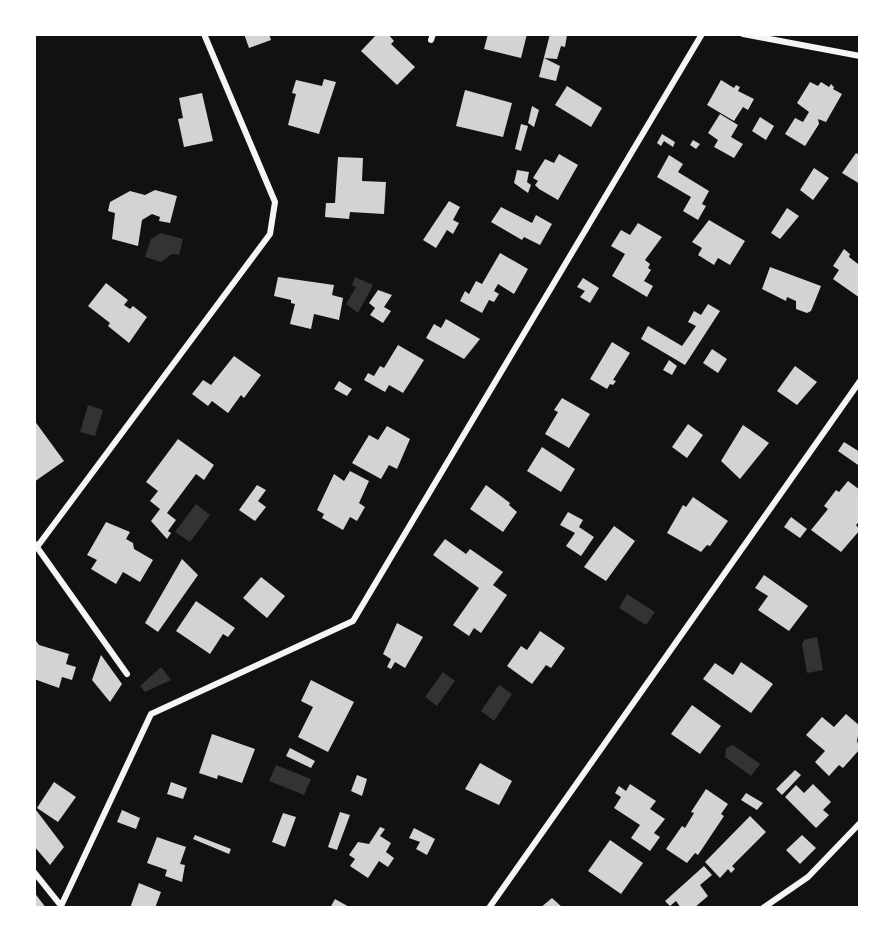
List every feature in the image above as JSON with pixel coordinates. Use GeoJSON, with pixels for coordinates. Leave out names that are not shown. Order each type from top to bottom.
{"type":"FeatureCollection","features":[{"type":"Feature","properties":{"kind":"street"},"geometry":{"type":"LineString","coordinates":[[128,674],[36,545],[270,234],[275,202],[204,34]]}},
{"type":"Feature","properties":{"kind":"street"},"geometry":{"type":"LineString","coordinates":[[34,872],[62,907],[151,714],[353,621],[702,34]]}},
{"type":"Feature","properties":{"kind":"street"},"geometry":{"type":"LineString","coordinates":[[743,34],[860,56]]}},
{"type":"Feature","properties":{"kind":"street"},"geometry":{"type":"LineString","coordinates":[[489,908],[860,381]]}},
{"type":"Feature","properties":{"kind":"street"},"geometry":{"type":"LineString","coordinates":[[763,908],[808,877],[860,822]]}},
{"type":"Feature","properties":{"kind":"shaded area"},"geometry":{"type":"Polygon","coordinates":[[[161,233],[183,239],[179,255],[172,254],[161,262],[145,257],[151,239],[161,233]]]}},
{"type":"Feature","properties":{"kind":"shaded area"},"geometry":{"type":"Polygon","coordinates":[[[355,277],[373,285],[358,313],[346,304],[356,287],[352,285],[355,277]]]}},
{"type":"Feature","properties":{"kind":"shaded area"},"geometry":{"type":"Polygon","coordinates":[[[88,405],[103,410],[95,436],[80,432],[88,405]]]}},
{"type":"Feature","properties":{"kind":"shaded area"},"geometry":{"type":"Polygon","coordinates":[[[196,504],[210,515],[190,542],[175,532],[196,504]]]}},
{"type":"Feature","properties":{"kind":"shaded area"},"geometry":{"type":"Polygon","coordinates":[[[627,594],[655,612],[646,625],[619,608],[627,594]]]}},
{"type":"Feature","properties":{"kind":"shaded area"},"geometry":{"type":"Polygon","coordinates":[[[817,637],[823,670],[807,673],[802,644],[804,640],[817,637]]]}},
{"type":"Feature","properties":{"kind":"shaded area"},"geometry":{"type":"Polygon","coordinates":[[[161,667],[171,680],[145,692],[140,686],[161,667]]]}},
{"type":"Feature","properties":{"kind":"shaded area"},"geometry":{"type":"Polygon","coordinates":[[[443,672],[455,681],[437,706],[425,697],[443,672]]]}},
{"type":"Feature","properties":{"kind":"shaded area"},"geometry":{"type":"Polygon","coordinates":[[[499,685],[512,694],[494,721],[481,711],[499,685]]]}},
{"type":"Feature","properties":{"kind":"shaded area"},"geometry":{"type":"Polygon","coordinates":[[[733,745],[760,764],[751,776],[725,757],[726,748],[733,745]]]}},
{"type":"Feature","properties":{"kind":"shaded area"},"geometry":{"type":"Polygon","coordinates":[[[276,765],[311,779],[304,795],[269,781],[276,765]]]}},
{"type":"Feature","properties":{"kind":"building"},"geometry":{"type":"Polygon","coordinates":[[[244,34],[269,34],[271,40],[249,48],[244,34]]]}},
{"type":"Feature","properties":{"kind":"building"},"geometry":{"type":"Polygon","coordinates":[[[377,34],[388,34],[394,41],[391,44],[415,67],[397,85],[361,51],[377,34]]]}},
{"type":"Feature","properties":{"kind":"building"},"geometry":{"type":"Polygon","coordinates":[[[488,34],[527,34],[521,58],[484,49],[488,34]]]}},
{"type":"Feature","properties":{"kind":"building"},"geometry":{"type":"Polygon","coordinates":[[[550,34],[567,35],[565,47],[561,46],[557,59],[544,58],[560,66],[556,81],[539,77],[550,34]]]}},
{"type":"Feature","properties":{"kind":"building"},"geometry":{"type":"Polygon","coordinates":[[[324,79],[336,82],[319,134],[288,125],[296,94],[292,93],[296,80],[322,86],[324,79]]]}},
{"type":"Feature","properties":{"kind":"building"},"geometry":{"type":"Polygon","coordinates":[[[721,80],[734,88],[736,85],[740,87],[738,91],[754,99],[748,110],[743,107],[734,121],[707,105],[721,80]]]}},
{"type":"Feature","properties":{"kind":"building"},"geometry":{"type":"Polygon","coordinates":[[[810,82],[818,86],[821,82],[829,87],[831,84],[833,89],[842,94],[826,122],[818,119],[819,124],[805,146],[785,134],[795,118],[803,122],[809,112],[797,103],[810,82]]]}},
{"type":"Feature","properties":{"kind":"building"},"geometry":{"type":"Polygon","coordinates":[[[567,86],[602,108],[591,127],[555,105],[567,86]]]}},
{"type":"Feature","properties":{"kind":"building"},"geometry":{"type":"Polygon","coordinates":[[[465,90],[512,103],[503,137],[456,126],[465,90]]]}},
{"type":"Feature","properties":{"kind":"building"},"geometry":{"type":"Polygon","coordinates":[[[202,93],[213,141],[184,147],[178,119],[183,118],[179,98],[202,93]]]}},
{"type":"Feature","properties":{"kind":"building"},"geometry":{"type":"Polygon","coordinates":[[[532,106],[539,110],[534,127],[528,123],[532,106]]]}},
{"type":"Feature","properties":{"kind":"building"},"geometry":{"type":"Polygon","coordinates":[[[720,114],[738,125],[731,137],[743,144],[734,158],[714,147],[718,140],[708,133],[720,114]]]}},
{"type":"Feature","properties":{"kind":"building"},"geometry":{"type":"Polygon","coordinates":[[[760,117],[774,126],[766,140],[752,131],[760,117]]]}},
{"type":"Feature","properties":{"kind":"building"},"geometry":{"type":"Polygon","coordinates":[[[521,124],[528,126],[521,151],[515,149],[521,124]]]}},
{"type":"Feature","properties":{"kind":"building"},"geometry":{"type":"Polygon","coordinates":[[[662,134],[675,142],[673,147],[664,141],[661,146],[657,143],[662,134]]]}},
{"type":"Feature","properties":{"kind":"building"},"geometry":{"type":"Polygon","coordinates":[[[693,140],[700,144],[696,149],[690,145],[693,140]]]}},
{"type":"Feature","properties":{"kind":"building"},"geometry":{"type":"Polygon","coordinates":[[[856,153],[860,155],[860,184],[842,173],[856,153]]]}},
{"type":"Feature","properties":{"kind":"building"},"geometry":{"type":"Polygon","coordinates":[[[559,154],[578,165],[558,200],[539,189],[535,185],[538,181],[533,178],[545,159],[554,163],[559,154]]]}},
{"type":"Feature","properties":{"kind":"building"},"geometry":{"type":"Polygon","coordinates":[[[669,155],[683,164],[678,172],[709,191],[702,204],[706,206],[698,220],[683,211],[691,197],[657,177],[669,155]]]}},
{"type":"Feature","properties":{"kind":"building"},"geometry":{"type":"Polygon","coordinates":[[[338,157],[363,158],[362,181],[386,182],[384,214],[350,212],[349,219],[325,217],[326,203],[335,203],[338,157]]]}},
{"type":"Feature","properties":{"kind":"building"},"geometry":{"type":"Polygon","coordinates":[[[814,168],[829,178],[813,200],[800,190],[814,168]]]}},
{"type":"Feature","properties":{"kind":"building"},"geometry":{"type":"Polygon","coordinates":[[[517,170],[529,172],[527,182],[531,185],[528,193],[514,183],[517,170]]]}},
{"type":"Feature","properties":{"kind":"building"},"geometry":{"type":"Polygon","coordinates":[[[155,190],[177,196],[170,223],[159,221],[160,217],[152,214],[142,220],[138,246],[112,239],[115,213],[108,211],[110,202],[130,191],[145,195],[155,190]]]}},
{"type":"Feature","properties":{"kind":"building"},"geometry":{"type":"Polygon","coordinates":[[[449,201],[460,207],[453,220],[459,223],[453,234],[447,230],[436,248],[423,240],[449,201]]]}},
{"type":"Feature","properties":{"kind":"building"},"geometry":{"type":"Polygon","coordinates":[[[501,207],[532,223],[536,215],[552,224],[540,245],[524,237],[522,240],[491,222],[501,207]]]}},
{"type":"Feature","properties":{"kind":"building"},"geometry":{"type":"Polygon","coordinates":[[[787,208],[799,216],[780,239],[771,233],[787,208]]]}},
{"type":"Feature","properties":{"kind":"building"},"geometry":{"type":"Polygon","coordinates":[[[709,220],[745,241],[730,265],[718,258],[714,265],[698,255],[702,248],[692,242],[709,220]]]}},
{"type":"Feature","properties":{"kind":"building"},"geometry":{"type":"Polygon","coordinates":[[[638,223],[662,237],[645,260],[650,264],[648,268],[651,270],[644,281],[653,286],[647,297],[612,276],[625,254],[611,246],[621,230],[630,235],[638,223]]]}},
{"type":"Feature","properties":{"kind":"building"},"geometry":{"type":"Polygon","coordinates":[[[844,249],[850,254],[849,257],[858,264],[860,262],[860,298],[833,279],[839,270],[833,266],[844,249]]]}},
{"type":"Feature","properties":{"kind":"building"},"geometry":{"type":"Polygon","coordinates":[[[500,253],[528,269],[514,294],[498,284],[494,291],[499,294],[494,302],[489,300],[482,313],[460,301],[465,291],[469,294],[476,281],[482,284],[500,253]]]}},
{"type":"Feature","properties":{"kind":"building"},"geometry":{"type":"Polygon","coordinates":[[[770,267],[821,286],[811,311],[807,313],[796,309],[796,301],[787,297],[786,301],[762,289],[770,267]]]}},
{"type":"Feature","properties":{"kind":"building"},"geometry":{"type":"Polygon","coordinates":[[[278,277],[334,285],[332,295],[343,298],[339,320],[314,314],[311,329],[290,324],[295,304],[291,303],[291,300],[274,296],[278,277]]]}},
{"type":"Feature","properties":{"kind":"building"},"geometry":{"type":"Polygon","coordinates":[[[583,278],[599,288],[590,303],[580,297],[585,291],[577,287],[583,278]]]}},
{"type":"Feature","properties":{"kind":"building"},"geometry":{"type":"Polygon","coordinates":[[[106,283],[128,300],[124,305],[130,309],[133,306],[147,317],[129,343],[108,326],[110,323],[88,306],[106,283]]]}},
{"type":"Feature","properties":{"kind":"building"},"geometry":{"type":"Polygon","coordinates":[[[378,290],[392,295],[384,307],[391,311],[383,323],[370,315],[375,308],[369,303],[378,290]]]}},
{"type":"Feature","properties":{"kind":"building"},"geometry":{"type":"Polygon","coordinates":[[[708,304],[720,311],[685,365],[641,339],[648,326],[682,346],[696,326],[688,322],[694,311],[701,315],[708,304]]]}},
{"type":"Feature","properties":{"kind":"building"},"geometry":{"type":"Polygon","coordinates":[[[446,319],[480,339],[464,359],[426,338],[434,324],[441,328],[446,319]]]}},
{"type":"Feature","properties":{"kind":"building"},"geometry":{"type":"Polygon","coordinates":[[[612,342],[630,353],[613,380],[616,381],[607,389],[590,379],[612,342]]]}},
{"type":"Feature","properties":{"kind":"building"},"geometry":{"type":"Polygon","coordinates":[[[398,345],[424,360],[403,393],[389,385],[385,392],[364,380],[368,373],[374,376],[380,366],[384,368],[398,345]]]}},
{"type":"Feature","properties":{"kind":"building"},"geometry":{"type":"Polygon","coordinates":[[[712,349],[727,359],[718,373],[703,363],[712,349]]]}},
{"type":"Feature","properties":{"kind":"building"},"geometry":{"type":"Polygon","coordinates":[[[234,356],[261,375],[244,398],[241,395],[228,413],[212,401],[208,406],[192,394],[203,380],[211,385],[234,356]]]}},
{"type":"Feature","properties":{"kind":"building"},"geometry":{"type":"Polygon","coordinates":[[[669,360],[677,366],[672,375],[663,370],[669,360]]]}},
{"type":"Feature","properties":{"kind":"building"},"geometry":{"type":"Polygon","coordinates":[[[795,366],[817,382],[797,405],[777,391],[795,366]]]}},
{"type":"Feature","properties":{"kind":"building"},"geometry":{"type":"Polygon","coordinates":[[[339,381],[352,389],[347,396],[334,389],[339,381]]]}},
{"type":"Feature","properties":{"kind":"building"},"geometry":{"type":"Polygon","coordinates":[[[562,398],[590,414],[569,448],[545,434],[558,412],[554,410],[562,398]]]}},
{"type":"Feature","properties":{"kind":"building"},"geometry":{"type":"Polygon","coordinates":[[[34,420],[64,461],[34,482],[34,420]]]}},
{"type":"Feature","properties":{"kind":"building"},"geometry":{"type":"Polygon","coordinates":[[[688,424],[703,435],[687,458],[672,447],[688,424]]]}},
{"type":"Feature","properties":{"kind":"building"},"geometry":{"type":"Polygon","coordinates":[[[743,425],[769,443],[740,479],[721,461],[743,425]]]}},
{"type":"Feature","properties":{"kind":"building"},"geometry":{"type":"Polygon","coordinates":[[[387,426],[410,439],[397,469],[389,465],[381,479],[352,463],[369,435],[378,440],[387,426]]]}},
{"type":"Feature","properties":{"kind":"building"},"geometry":{"type":"Polygon","coordinates":[[[178,439],[214,465],[204,480],[196,474],[167,513],[176,520],[168,531],[171,533],[167,539],[151,521],[160,509],[150,501],[158,491],[146,482],[178,439]]]}},
{"type":"Feature","properties":{"kind":"building"},"geometry":{"type":"Polygon","coordinates":[[[844,442],[860,452],[858,465],[838,451],[844,442]]]}},
{"type":"Feature","properties":{"kind":"building"},"geometry":{"type":"Polygon","coordinates":[[[542,447],[575,469],[561,492],[527,471],[542,447]]]}},
{"type":"Feature","properties":{"kind":"building"},"geometry":{"type":"Polygon","coordinates":[[[350,471],[369,481],[359,503],[365,507],[357,521],[350,517],[343,530],[322,518],[324,514],[317,510],[334,474],[344,481],[350,471]]]}},
{"type":"Feature","properties":{"kind":"building"},"geometry":{"type":"Polygon","coordinates":[[[848,481],[860,490],[860,521],[856,525],[860,530],[841,552],[811,530],[828,509],[824,506],[836,490],[839,492],[848,481]]]}},
{"type":"Feature","properties":{"kind":"building"},"geometry":{"type":"Polygon","coordinates":[[[257,485],[266,490],[258,501],[266,507],[255,521],[239,510],[257,485]]]}},
{"type":"Feature","properties":{"kind":"building"},"geometry":{"type":"Polygon","coordinates":[[[486,485],[510,503],[509,505],[517,512],[503,532],[470,509],[486,485]]]}},
{"type":"Feature","properties":{"kind":"building"},"geometry":{"type":"Polygon","coordinates":[[[693,497],[728,521],[710,546],[707,545],[701,552],[667,533],[683,505],[686,507],[693,497]]]}},
{"type":"Feature","properties":{"kind":"building"},"geometry":{"type":"Polygon","coordinates":[[[568,512],[583,520],[579,527],[594,537],[581,556],[566,546],[575,533],[560,525],[568,512]]]}},
{"type":"Feature","properties":{"kind":"building"},"geometry":{"type":"Polygon","coordinates":[[[791,517],[807,529],[800,538],[784,527],[791,517]]]}},
{"type":"Feature","properties":{"kind":"building"},"geometry":{"type":"Polygon","coordinates":[[[106,522],[130,532],[126,539],[133,543],[134,549],[153,560],[140,582],[123,572],[116,584],[91,569],[97,560],[87,555],[106,522]]]}},
{"type":"Feature","properties":{"kind":"building"},"geometry":{"type":"Polygon","coordinates":[[[614,526],[635,541],[606,581],[584,567],[614,526]]]}},
{"type":"Feature","properties":{"kind":"building"},"geometry":{"type":"Polygon","coordinates":[[[445,539],[466,554],[470,549],[503,572],[493,585],[507,595],[481,633],[474,628],[469,636],[453,625],[479,588],[433,555],[445,539]]]}},
{"type":"Feature","properties":{"kind":"building"},"geometry":{"type":"Polygon","coordinates":[[[182,559],[198,575],[158,632],[145,623],[182,559]]]}},
{"type":"Feature","properties":{"kind":"building"},"geometry":{"type":"Polygon","coordinates":[[[764,575],[808,606],[789,631],[758,610],[768,596],[755,588],[764,575]]]}},
{"type":"Feature","properties":{"kind":"building"},"geometry":{"type":"Polygon","coordinates":[[[261,577],[285,596],[267,618],[243,598],[261,577]]]}},
{"type":"Feature","properties":{"kind":"building"},"geometry":{"type":"Polygon","coordinates":[[[196,601],[235,628],[228,637],[223,634],[210,654],[176,631],[196,601]]]}},
{"type":"Feature","properties":{"kind":"building"},"geometry":{"type":"Polygon","coordinates":[[[397,623],[423,637],[405,668],[395,662],[391,669],[387,667],[391,659],[383,654],[397,623]]]}},
{"type":"Feature","properties":{"kind":"building"},"geometry":{"type":"Polygon","coordinates":[[[540,631],[565,648],[551,668],[546,665],[532,684],[507,666],[521,646],[527,650],[540,631]]]}},
{"type":"Feature","properties":{"kind":"building"},"geometry":{"type":"Polygon","coordinates":[[[34,638],[39,645],[69,654],[66,664],[76,667],[72,680],[62,677],[59,688],[34,679],[34,638]]]}},
{"type":"Feature","properties":{"kind":"building"},"geometry":{"type":"Polygon","coordinates":[[[101,655],[122,684],[110,702],[92,680],[101,655]]]}},
{"type":"Feature","properties":{"kind":"building"},"geometry":{"type":"Polygon","coordinates":[[[741,662],[773,684],[751,713],[703,679],[715,663],[733,675],[741,662]]]}},
{"type":"Feature","properties":{"kind":"building"},"geometry":{"type":"Polygon","coordinates":[[[311,680],[354,702],[328,752],[298,737],[313,707],[301,701],[311,680]]]}},
{"type":"Feature","properties":{"kind":"building"},"geometry":{"type":"Polygon","coordinates":[[[692,705],[721,726],[700,754],[671,734],[692,705]]]}},
{"type":"Feature","properties":{"kind":"building"},"geometry":{"type":"Polygon","coordinates":[[[846,714],[860,726],[857,741],[860,749],[843,768],[839,765],[829,776],[815,762],[825,751],[806,735],[822,717],[834,727],[846,714]]]}},
{"type":"Feature","properties":{"kind":"building"},"geometry":{"type":"Polygon","coordinates":[[[212,734],[255,749],[242,783],[218,775],[217,779],[199,773],[212,734]]]}},
{"type":"Feature","properties":{"kind":"building"},"geometry":{"type":"Polygon","coordinates":[[[290,748],[315,761],[311,768],[286,756],[290,748]]]}},
{"type":"Feature","properties":{"kind":"building"},"geometry":{"type":"Polygon","coordinates":[[[480,763],[512,781],[499,805],[465,789],[480,763]]]}},
{"type":"Feature","properties":{"kind":"building"},"geometry":{"type":"Polygon","coordinates":[[[795,770],[801,775],[782,795],[776,789],[795,770]]]}},
{"type":"Feature","properties":{"kind":"building"},"geometry":{"type":"Polygon","coordinates":[[[357,775],[367,779],[362,796],[351,791],[357,775]]]}},
{"type":"Feature","properties":{"kind":"building"},"geometry":{"type":"Polygon","coordinates":[[[54,782],[76,797],[58,822],[37,808],[54,782]]]}},
{"type":"Feature","properties":{"kind":"building"},"geometry":{"type":"Polygon","coordinates":[[[171,782],[187,788],[183,799],[167,794],[171,782]]]}},
{"type":"Feature","properties":{"kind":"building"},"geometry":{"type":"Polygon","coordinates":[[[630,784],[656,801],[650,809],[665,819],[654,833],[660,837],[650,851],[631,838],[640,825],[614,808],[621,797],[615,793],[619,786],[626,791],[630,784]]]}},
{"type":"Feature","properties":{"kind":"building"},"geometry":{"type":"Polygon","coordinates":[[[813,784],[831,802],[823,810],[829,815],[816,828],[785,797],[796,785],[804,793],[813,784]]]}},
{"type":"Feature","properties":{"kind":"building"},"geometry":{"type":"Polygon","coordinates":[[[706,789],[728,804],[721,814],[724,816],[698,855],[695,853],[687,863],[666,849],[682,826],[685,828],[694,813],[691,812],[706,789]]]}},
{"type":"Feature","properties":{"kind":"building"},"geometry":{"type":"Polygon","coordinates":[[[746,793],[763,803],[757,810],[741,800],[746,793]]]}},
{"type":"Feature","properties":{"kind":"building"},"geometry":{"type":"Polygon","coordinates":[[[36,810],[64,847],[50,865],[34,846],[36,810]]]}},
{"type":"Feature","properties":{"kind":"building"},"geometry":{"type":"Polygon","coordinates":[[[122,810],[140,818],[136,829],[117,822],[122,810]]]}},
{"type":"Feature","properties":{"kind":"building"},"geometry":{"type":"Polygon","coordinates":[[[340,812],[350,815],[337,850],[328,847],[340,812]]]}},
{"type":"Feature","properties":{"kind":"building"},"geometry":{"type":"Polygon","coordinates":[[[283,813],[296,817],[285,847],[272,842],[283,813]]]}},
{"type":"Feature","properties":{"kind":"building"},"geometry":{"type":"Polygon","coordinates":[[[750,816],[766,832],[732,866],[735,869],[731,873],[728,869],[720,878],[705,862],[750,816]]]}},
{"type":"Feature","properties":{"kind":"building"},"geometry":{"type":"Polygon","coordinates":[[[380,827],[385,829],[380,836],[391,843],[386,852],[394,858],[388,867],[379,861],[368,878],[350,866],[355,859],[349,855],[358,842],[369,844],[380,827]]]}},
{"type":"Feature","properties":{"kind":"building"},"geometry":{"type":"Polygon","coordinates":[[[414,828],[435,839],[427,855],[416,849],[420,842],[409,838],[414,828]]]}},
{"type":"Feature","properties":{"kind":"building"},"geometry":{"type":"Polygon","coordinates":[[[195,835],[231,849],[229,854],[193,839],[195,835]]]}},
{"type":"Feature","properties":{"kind":"building"},"geometry":{"type":"Polygon","coordinates":[[[802,835],[816,848],[800,864],[786,850],[802,835]]]}},
{"type":"Feature","properties":{"kind":"building"},"geometry":{"type":"Polygon","coordinates":[[[157,837],[186,847],[180,864],[185,865],[182,882],[165,876],[167,870],[147,863],[157,837]]]}},
{"type":"Feature","properties":{"kind":"building"},"geometry":{"type":"Polygon","coordinates":[[[610,840],[643,863],[621,894],[588,871],[610,840]]]}},
{"type":"Feature","properties":{"kind":"building"},"geometry":{"type":"Polygon","coordinates":[[[704,866],[712,875],[700,885],[708,896],[694,908],[681,908],[676,901],[670,906],[665,901],[704,866]]]}},
{"type":"Feature","properties":{"kind":"building"},"geometry":{"type":"Polygon","coordinates":[[[139,883],[161,892],[155,908],[130,908],[139,883]]]}},
{"type":"Feature","properties":{"kind":"building"},"geometry":{"type":"Polygon","coordinates":[[[34,892],[46,908],[34,908],[34,892]]]}},
{"type":"Feature","properties":{"kind":"building"},"geometry":{"type":"Polygon","coordinates":[[[552,898],[563,908],[540,908],[552,898]]]}},
{"type":"Feature","properties":{"kind":"building"},"geometry":{"type":"Polygon","coordinates":[[[335,899],[351,908],[330,908],[335,899]]]}}]}
